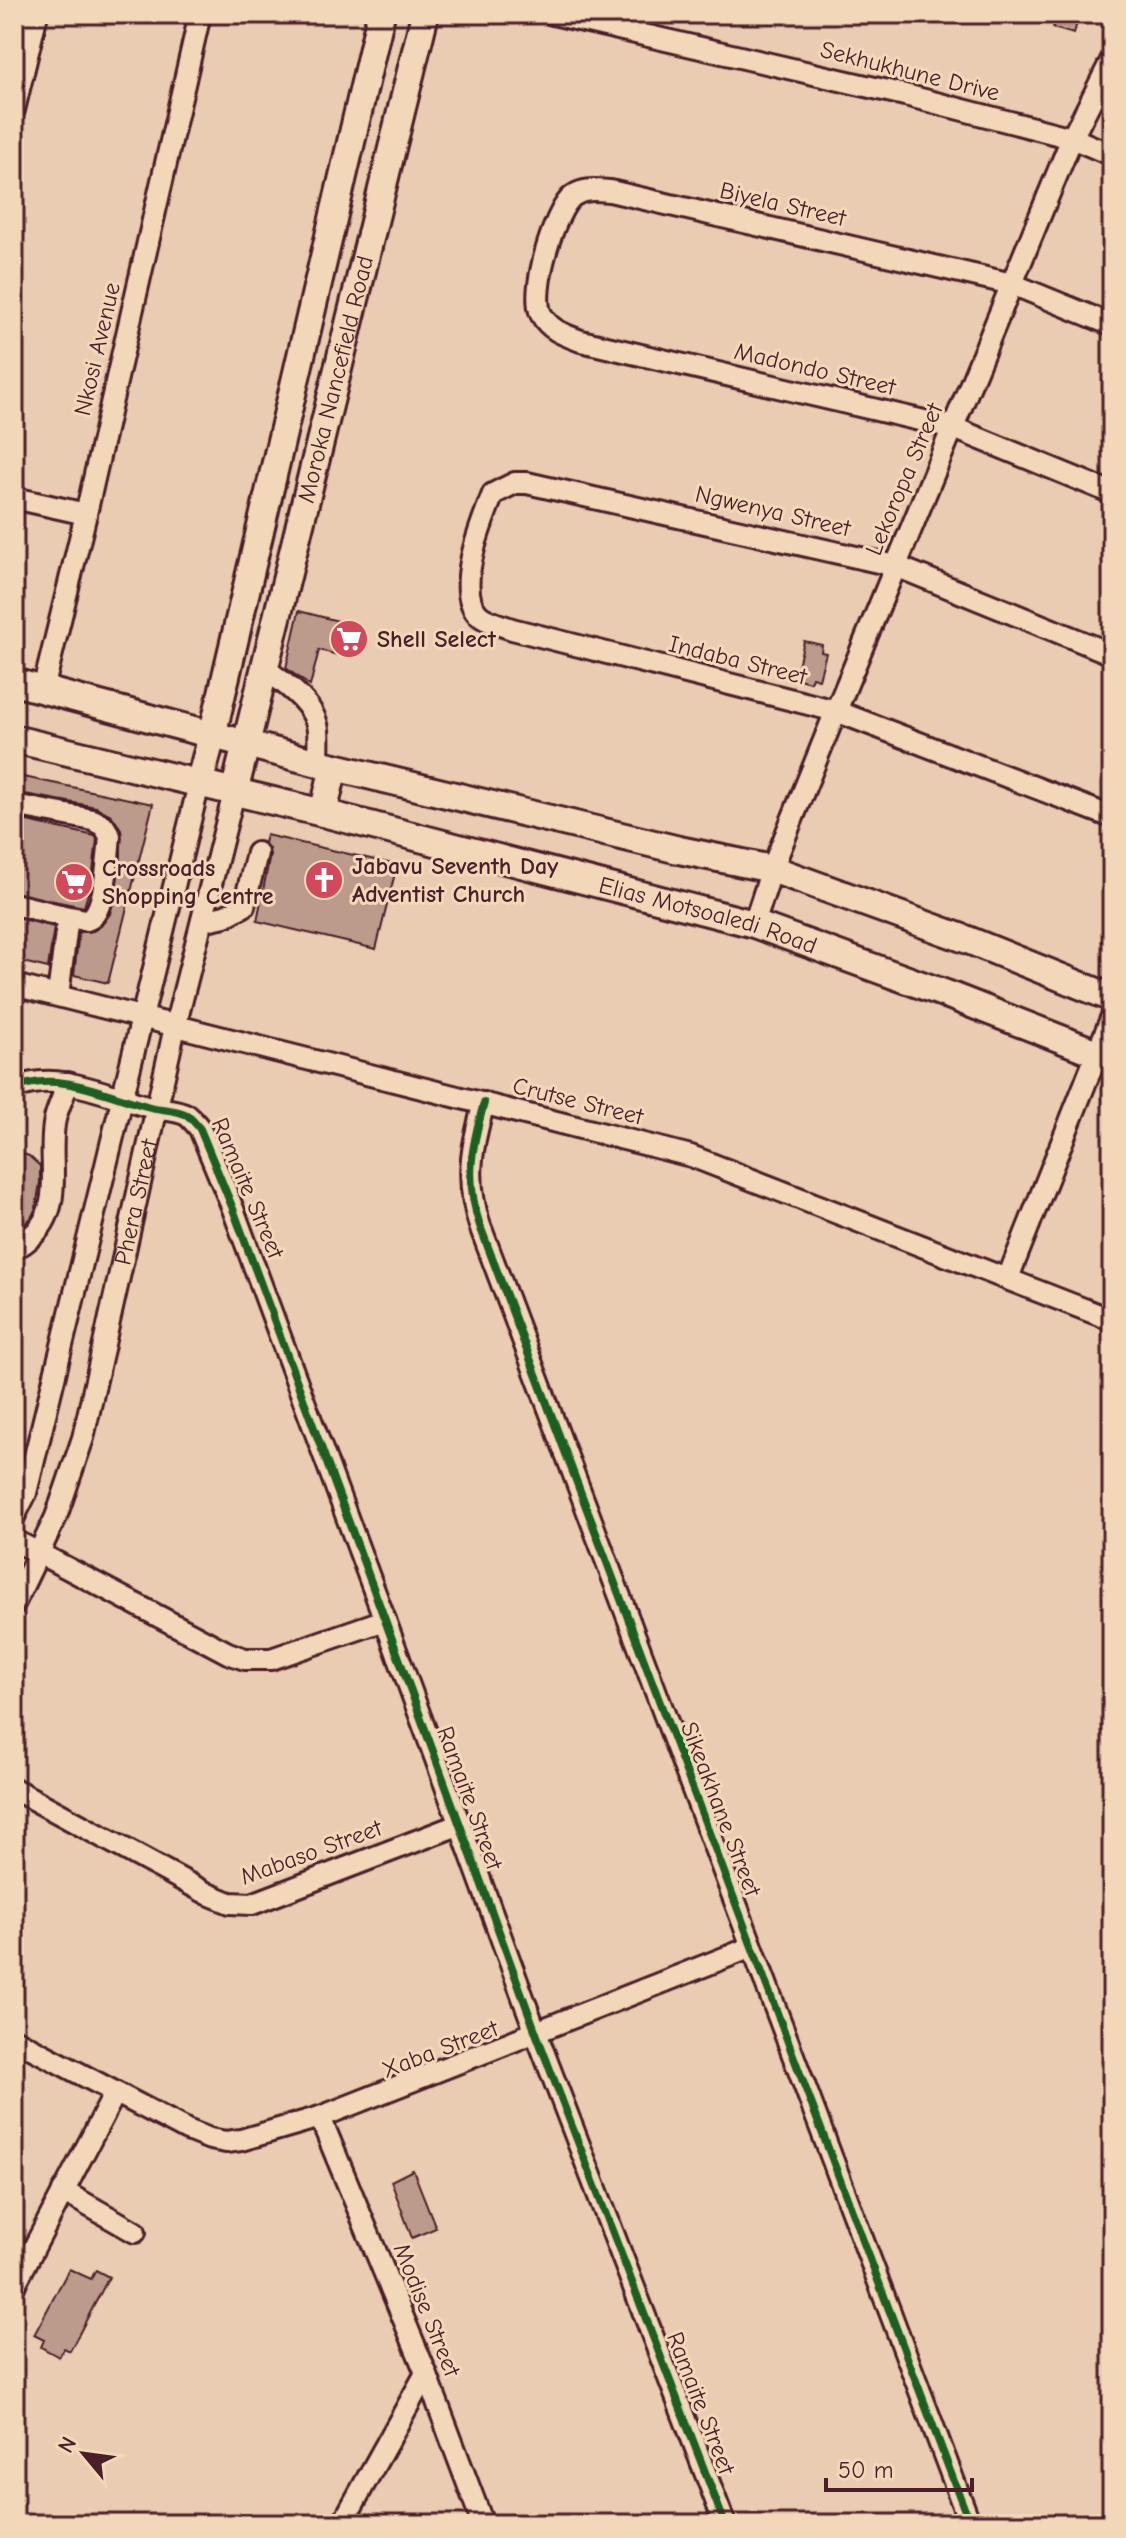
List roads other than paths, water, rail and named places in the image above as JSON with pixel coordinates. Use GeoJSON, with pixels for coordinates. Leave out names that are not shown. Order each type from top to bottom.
{"type":"FeatureCollection","features":[{"type":"Feature","properties":{"kind":"main road","name":"Moroka Nancefield Road"},"geometry":{"type":"LineString","coordinates":[[212,736],[381,14]]}},
{"type":"Feature","properties":{"kind":"main road","name":"Moroka Nancefield Road"},"geometry":{"type":"LineString","coordinates":[[245,745],[425,14]]}},
{"type":"Feature","properties":{"kind":"main road"},"geometry":{"type":"LineString","coordinates":[[249,581],[283,589]]}},
{"type":"Feature","properties":{"kind":"main road"},"geometry":{"type":"LineString","coordinates":[[14,682],[326,765],[679,850],[772,869],[968,940],[1112,998]]}},
{"type":"Feature","properties":{"kind":"main road","name":"Phera Street"},"geometry":{"type":"LineString","coordinates":[[199,784],[212,736]]}},
{"type":"Feature","properties":{"kind":"main road","name":"Elias Motsoaledi Road"},"geometry":{"type":"LineString","coordinates":[[14,739],[323,813],[754,924],[1105,1056]]}},
{"type":"Feature","properties":{"kind":"main road","name":"Phera Street"},"geometry":{"type":"LineString","coordinates":[[234,793],[245,745]]}},
{"type":"Feature","properties":{"kind":"main road"},"geometry":{"type":"LineString","coordinates":[[323,813],[326,765]]}},
{"type":"Feature","properties":{"kind":"street"},"geometry":{"type":"LineString","coordinates":[[14,110],[37,14]]}},
{"type":"Feature","properties":{"kind":"street","name":"Sekhukhune Drive"},"geometry":{"type":"LineString","coordinates":[[553,14],[589,18],[905,95],[1072,138],[1112,155]]}},
{"type":"Feature","properties":{"kind":"street","name":"Nkosi Avenue"},"geometry":{"type":"LineString","coordinates":[[43,690],[200,17]]}},
{"type":"Feature","properties":{"kind":"street","name":"Lekoropa Street"},"geometry":{"type":"LineString","coordinates":[[754,924],[772,869],[1072,138],[1112,59]]}},
{"type":"Feature","properties":{"kind":"street","name":"Biyela Street"},"geometry":{"type":"LineString","coordinates":[[548,324],[539,311],[537,295],[558,215],[576,193],[590,190],[610,191],[1012,284],[1112,325]]}},
{"type":"Feature","properties":{"kind":"street","name":"Madondo Street"},"geometry":{"type":"LineString","coordinates":[[548,324],[561,334],[581,341],[954,428],[1112,493]]}},
{"type":"Feature","properties":{"kind":"street","name":"Ngwenya Street"},"geometry":{"type":"LineString","coordinates":[[504,486],[515,483],[547,487],[896,566],[1112,654]]}},
{"type":"Feature","properties":{"kind":"street","name":"Indaba Street"},"geometry":{"type":"LineString","coordinates":[[504,486],[493,494],[472,556],[468,588],[471,606],[481,617],[512,629],[836,711],[1112,817]]}},
{"type":"Feature","properties":{"kind":"street"},"geometry":{"type":"LineString","coordinates":[[14,498],[86,514]]}},
{"type":"Feature","properties":{"kind":"street"},"geometry":{"type":"LineString","coordinates":[[264,668],[288,686],[314,717],[326,765]]}},
{"type":"Feature","properties":{"kind":"street","name":"Phera Street"},"geometry":{"type":"LineString","coordinates":[[14,1517],[26,1493],[199,784]]}},
{"type":"Feature","properties":{"kind":"street","name":"Phera Street"},"geometry":{"type":"LineString","coordinates":[[14,1604],[56,1517],[83,1438],[175,1027],[234,793]]}},
{"type":"Feature","properties":{"kind":"street"},"geometry":{"type":"LineString","coordinates":[[14,805],[93,820],[104,826],[110,836],[101,903],[95,915],[88,920],[18,905]]}},
{"type":"Feature","properties":{"kind":"street"},"geometry":{"type":"LineString","coordinates":[[202,921],[225,916],[244,906],[257,853]]}},
{"type":"Feature","properties":{"kind":"street"},"geometry":{"type":"LineString","coordinates":[[58,995],[68,917]]}},
{"type":"Feature","properties":{"kind":"street","name":"Crutse Street"},"geometry":{"type":"LineString","coordinates":[[14,985],[691,1156],[1112,1320]]}},
{"type":"Feature","properties":{"kind":"street"},"geometry":{"type":"LineString","coordinates":[[1008,1278],[1105,1056],[1112,1016]]}},
{"type":"Feature","properties":{"kind":"street","name":"Ramaite Street"},"geometry":{"type":"LineString","coordinates":[[14,1089],[33,1083],[68,1083],[158,1109],[178,1111],[187,1115],[206,1141],[536,2033],[725,2524]]}},
{"type":"Feature","properties":{"kind":"street"},"geometry":{"type":"LineString","coordinates":[[14,1246],[20,1246],[39,1230],[48,1217],[53,1200],[55,1121],[68,1083]]}},
{"type":"Feature","properties":{"kind":"street","name":"Sikeakhane Street"},"geometry":{"type":"LineString","coordinates":[[484,1103],[470,1163],[472,1203],[970,2524]]}},
{"type":"Feature","properties":{"kind":"street"},"geometry":{"type":"LineString","coordinates":[[14,1540],[228,1653],[245,1659],[271,1659],[385,1620]]}},
{"type":"Feature","properties":{"kind":"street","name":"Mabaso Street"},"geometry":{"type":"LineString","coordinates":[[14,1789],[208,1894],[241,1906],[458,1825]]}},
{"type":"Feature","properties":{"kind":"street","name":"Xaba Street"},"geometry":{"type":"LineString","coordinates":[[14,2039],[187,2130],[226,2142],[320,2117],[752,1947]]}},
{"type":"Feature","properties":{"kind":"street"},"geometry":{"type":"LineString","coordinates":[[14,2286],[115,2093]]}},
{"type":"Feature","properties":{"kind":"street","name":"Modise Street"},"geometry":{"type":"LineString","coordinates":[[320,2117],[426,2373],[483,2524]]}},
{"type":"Feature","properties":{"kind":"street"},"geometry":{"type":"LineString","coordinates":[[63,2191],[135,2232]]}},
{"type":"Feature","properties":{"kind":"street"},"geometry":{"type":"LineString","coordinates":[[342,2524],[426,2373]]}},
{"type":"Feature","properties":{"kind":"place","name":"Shell Select"},"geometry":{"type":"Point","coordinates":[349,639]}},
{"type":"Feature","properties":{"kind":"place","name":"Jabavu Seventh Day Adventist Church"},"geometry":{"type":"Point","coordinates":[324,880]}},
{"type":"Feature","properties":{"kind":"place","name":"Crossroads Shopping Centre"},"geometry":{"type":"Point","coordinates":[74,882]}}]}
